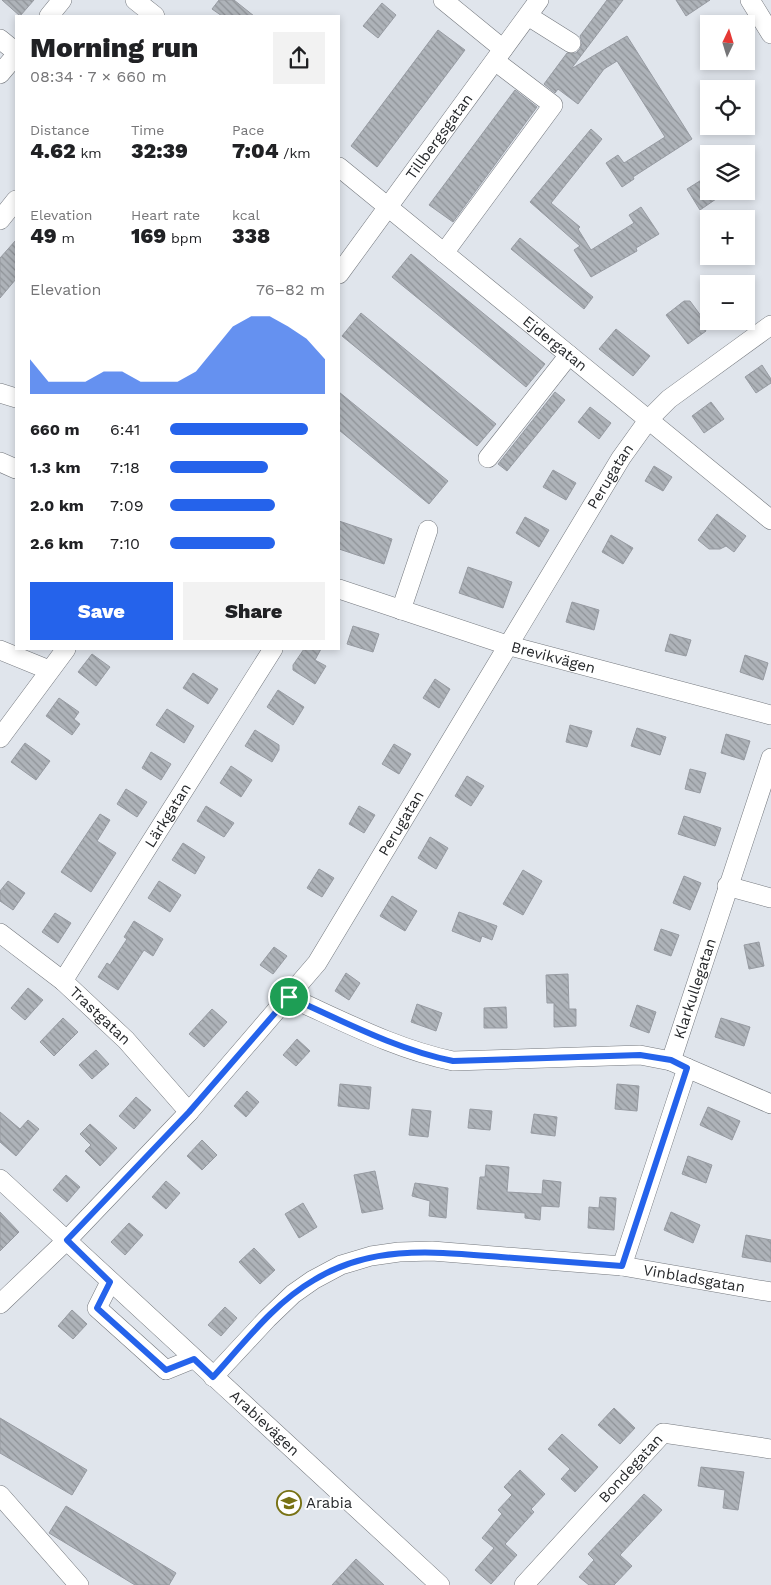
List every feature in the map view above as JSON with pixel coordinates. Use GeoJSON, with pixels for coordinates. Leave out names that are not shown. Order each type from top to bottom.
{"type":"FeatureCollection","features":[{"type":"Feature","properties":{"kind":"street"},"geometry":{"type":"LineString","coordinates":[[50,15],[62,0]]}},
{"type":"Feature","properties":{"kind":"street"},"geometry":{"type":"LineString","coordinates":[[135,0],[154,15]]}},
{"type":"Feature","properties":{"kind":"street"},"geometry":{"type":"LineString","coordinates":[[443,0],[553,105],[444,253]]}},
{"type":"Feature","properties":{"kind":"street","name":"Tillbergsgatan"},"geometry":{"type":"LineString","coordinates":[[340,273],[539,0]]}},
{"type":"Feature","properties":{"kind":"street"},"geometry":{"type":"LineString","coordinates":[[750,0],[771,34]]}},
{"type":"Feature","properties":{"kind":"street"},"geometry":{"type":"LineString","coordinates":[[528,16],[571,43]]}},
{"type":"Feature","properties":{"kind":"street"},"geometry":{"type":"LineString","coordinates":[[0,39],[15,52]]}},
{"type":"Feature","properties":{"kind":"street"},"geometry":{"type":"LineString","coordinates":[[0,74],[15,54]]}},
{"type":"Feature","properties":{"kind":"street","name":"Ejdergatan"},"geometry":{"type":"LineString","coordinates":[[340,168],[771,520]]}},
{"type":"Feature","properties":{"kind":"street"},"geometry":{"type":"LineString","coordinates":[[0,220],[15,201]]}},
{"type":"Feature","properties":{"kind":"street","name":"Perugatan"},"geometry":{"type":"LineString","coordinates":[[0,1304],[67,1240],[189,1112],[317,964],[510,646],[621,458],[649,420],[670,399],[771,325]]}},
{"type":"Feature","properties":{"kind":"street"},"geometry":{"type":"LineString","coordinates":[[488,458],[570,355]]}},
{"type":"Feature","properties":{"kind":"street"},"geometry":{"type":"LineString","coordinates":[[0,393],[15,398]]}},
{"type":"Feature","properties":{"kind":"street"},"geometry":{"type":"LineString","coordinates":[[0,462],[15,469]]}},
{"type":"Feature","properties":{"kind":"street"},"geometry":{"type":"LineString","coordinates":[[401,610],[428,530]]}},
{"type":"Feature","properties":{"kind":"street","name":"Brevikvägen"},"geometry":{"type":"LineString","coordinates":[[340,589],[510,646],[771,715]]}},
{"type":"Feature","properties":{"kind":"street"},"geometry":{"type":"LineString","coordinates":[[0,650],[49,670]]}},
{"type":"Feature","properties":{"kind":"street"},"geometry":{"type":"LineString","coordinates":[[0,738],[65,650]]}},
{"type":"Feature","properties":{"kind":"street","name":"Lärkgatan"},"geometry":{"type":"LineString","coordinates":[[63,981],[272,650]]}},
{"type":"Feature","properties":{"kind":"street","name":"Klarkullegatan"},"geometry":{"type":"LineString","coordinates":[[622,1266],[727,886],[771,758]]}},
{"type":"Feature","properties":{"kind":"street"},"geometry":{"type":"LineString","coordinates":[[727,886],[771,898]]}},
{"type":"Feature","properties":{"kind":"street","name":"Trastgatan"},"geometry":{"type":"LineString","coordinates":[[0,932],[63,981],[126,1040],[189,1112]]}},
{"type":"Feature","properties":{"kind":"street"},"geometry":{"type":"LineString","coordinates":[[289,997],[391,1044],[424,1055],[453,1061],[640,1055],[679,1064],[771,1104]]}},
{"type":"Feature","properties":{"kind":"street","name":"Arabievägen"},"geometry":{"type":"LineString","coordinates":[[0,1179],[440,1585]]}},
{"type":"Feature","properties":{"kind":"street","name":"Vinbladsgatan"},"geometry":{"type":"LineString","coordinates":[[213,1377],[266,1319],[293,1294],[313,1280],[341,1265],[370,1256],[399,1252],[432,1251],[622,1266],[771,1292]]}},
{"type":"Feature","properties":{"kind":"street"},"geometry":{"type":"LineString","coordinates":[[110,1282],[97,1308],[166,1370],[194,1359]]}},
{"type":"Feature","properties":{"kind":"street","name":"Bondegatan"},"geometry":{"type":"LineString","coordinates":[[524,1585],[663,1433],[771,1449]]}},
{"type":"Feature","properties":{"kind":"street"},"geometry":{"type":"LineString","coordinates":[[0,1496],[79,1585]]}},
{"type":"Feature","properties":{"kind":"building"},"geometry":{"type":"Polygon","coordinates":[[[2,0],[34,0],[19,15],[2,0]]]}},
{"type":"Feature","properties":{"kind":"building"},"geometry":{"type":"Polygon","coordinates":[[[219,0],[234,0],[253,15],[221,15],[212,9],[219,0]]]}},
{"type":"Feature","properties":{"kind":"building"},"geometry":{"type":"Polygon","coordinates":[[[607,0],[623,0],[571,69],[627,36],[692,139],[633,177],[634,179],[622,187],[606,163],[618,155],[624,163],[665,137],[617,61],[604,69],[578,104],[558,89],[555,93],[544,84],[567,53],[576,53],[580,49],[582,43],[580,36],[607,0]]]}},
{"type":"Feature","properties":{"kind":"building"},"geometry":{"type":"Polygon","coordinates":[[[676,0],[710,0],[686,16],[676,0]]]}},
{"type":"Feature","properties":{"kind":"building"},"geometry":{"type":"Polygon","coordinates":[[[382,3],[396,15],[378,38],[363,26],[382,3]]]}},
{"type":"Feature","properties":{"kind":"building"},"geometry":{"type":"Polygon","coordinates":[[[438,30],[465,50],[377,167],[351,146],[438,30]]]}},
{"type":"Feature","properties":{"kind":"building"},"geometry":{"type":"Polygon","coordinates":[[[515,90],[537,107],[453,222],[429,205],[515,90]]]}},
{"type":"Feature","properties":{"kind":"building"},"geometry":{"type":"Polygon","coordinates":[[[591,129],[602,139],[551,203],[580,227],[578,229],[591,250],[634,223],[629,215],[641,207],[659,234],[636,248],[637,251],[591,277],[574,250],[580,246],[530,202],[591,129]]]}},
{"type":"Feature","properties":{"kind":"building"},"geometry":{"type":"Polygon","coordinates":[[[700,181],[700,200],[715,200],[700,210],[687,189],[700,181]]]}},
{"type":"Feature","properties":{"kind":"building"},"geometry":{"type":"Polygon","coordinates":[[[520,238],[593,297],[584,309],[511,249],[520,238]]]}},
{"type":"Feature","properties":{"kind":"building"},"geometry":{"type":"Polygon","coordinates":[[[15,241],[15,280],[0,298],[0,258],[15,241]]]}},
{"type":"Feature","properties":{"kind":"building"},"geometry":{"type":"Polygon","coordinates":[[[411,254],[545,364],[526,387],[392,277],[411,254]]]}},
{"type":"Feature","properties":{"kind":"building"},"geometry":{"type":"Polygon","coordinates":[[[684,301],[690,301],[700,315],[700,330],[706,331],[688,344],[666,315],[684,301]]]}},
{"type":"Feature","properties":{"kind":"building"},"geometry":{"type":"Polygon","coordinates":[[[361,313],[496,424],[477,446],[342,336],[361,313]]]}},
{"type":"Feature","properties":{"kind":"building"},"geometry":{"type":"Polygon","coordinates":[[[616,329],[650,356],[633,376],[599,349],[616,329]]]}},
{"type":"Feature","properties":{"kind":"building"},"geometry":{"type":"Polygon","coordinates":[[[762,365],[771,379],[771,383],[756,393],[745,377],[762,365]]]}},
{"type":"Feature","properties":{"kind":"building"},"geometry":{"type":"Polygon","coordinates":[[[555,392],[565,400],[507,471],[498,464],[555,392]]]}},
{"type":"Feature","properties":{"kind":"building"},"geometry":{"type":"Polygon","coordinates":[[[340,393],[448,481],[429,504],[340,431],[340,393]]]}},
{"type":"Feature","properties":{"kind":"building"},"geometry":{"type":"Polygon","coordinates":[[[711,402],[724,419],[704,433],[692,416],[711,402]]]}},
{"type":"Feature","properties":{"kind":"building"},"geometry":{"type":"Polygon","coordinates":[[[590,407],[611,423],[599,439],[578,422],[590,407]]]}},
{"type":"Feature","properties":{"kind":"building"},"geometry":{"type":"Polygon","coordinates":[[[654,466],[672,477],[663,491],[645,481],[654,466]]]}},
{"type":"Feature","properties":{"kind":"building"},"geometry":{"type":"Polygon","coordinates":[[[553,470],[576,483],[566,500],[543,487],[553,470]]]}},
{"type":"Feature","properties":{"kind":"building"},"geometry":{"type":"Polygon","coordinates":[[[717,514],[746,536],[734,552],[726,546],[720,549],[709,549],[698,540],[717,514]]]}},
{"type":"Feature","properties":{"kind":"building"},"geometry":{"type":"Polygon","coordinates":[[[525,517],[549,530],[539,547],[516,533],[525,517]]]}},
{"type":"Feature","properties":{"kind":"building"},"geometry":{"type":"Polygon","coordinates":[[[340,521],[392,539],[384,564],[340,549],[340,521]]]}},
{"type":"Feature","properties":{"kind":"building"},"geometry":{"type":"Polygon","coordinates":[[[611,535],[633,548],[623,564],[602,552],[611,535]]]}},
{"type":"Feature","properties":{"kind":"building"},"geometry":{"type":"Polygon","coordinates":[[[468,567],[512,582],[503,608],[459,593],[468,567]]]}},
{"type":"Feature","properties":{"kind":"building"},"geometry":{"type":"Polygon","coordinates":[[[572,602],[599,610],[594,630],[566,622],[572,602]]]}},
{"type":"Feature","properties":{"kind":"building"},"geometry":{"type":"Polygon","coordinates":[[[353,626],[379,634],[373,652],[347,644],[353,626]]]}},
{"type":"Feature","properties":{"kind":"building"},"geometry":{"type":"Polygon","coordinates":[[[670,634],[691,640],[686,656],[665,651],[670,634]]]}},
{"type":"Feature","properties":{"kind":"building"},"geometry":{"type":"Polygon","coordinates":[[[303,650],[320,650],[315,660],[326,666],[315,684],[293,670],[293,665],[303,650]]]}},
{"type":"Feature","properties":{"kind":"building"},"geometry":{"type":"Polygon","coordinates":[[[92,654],[110,667],[96,686],[78,672],[92,654]]]}},
{"type":"Feature","properties":{"kind":"building"},"geometry":{"type":"Polygon","coordinates":[[[745,655],[768,663],[763,680],[740,672],[745,655]]]}},
{"type":"Feature","properties":{"kind":"building"},"geometry":{"type":"Polygon","coordinates":[[[193,673],[218,689],[208,704],[183,688],[193,673]]]}},
{"type":"Feature","properties":{"kind":"building"},"geometry":{"type":"Polygon","coordinates":[[[435,679],[450,689],[439,708],[423,698],[435,679]]]}},
{"type":"Feature","properties":{"kind":"building"},"geometry":{"type":"Polygon","coordinates":[[[278,690],[304,707],[293,725],[267,707],[278,690]]]}},
{"type":"Feature","properties":{"kind":"building"},"geometry":{"type":"Polygon","coordinates":[[[59,698],[79,712],[74,719],[80,724],[72,735],[46,716],[59,698]]]}},
{"type":"Feature","properties":{"kind":"building"},"geometry":{"type":"Polygon","coordinates":[[[167,709],[194,726],[184,743],[156,725],[167,709]]]}},
{"type":"Feature","properties":{"kind":"building"},"geometry":{"type":"Polygon","coordinates":[[[570,725],[592,731],[587,747],[566,742],[570,725]]]}},
{"type":"Feature","properties":{"kind":"building"},"geometry":{"type":"Polygon","coordinates":[[[637,728],[666,737],[660,755],[631,746],[637,728]]]}},
{"type":"Feature","properties":{"kind":"building"},"geometry":{"type":"Polygon","coordinates":[[[255,730],[279,745],[279,750],[272,762],[245,746],[255,730]]]}},
{"type":"Feature","properties":{"kind":"building"},"geometry":{"type":"Polygon","coordinates":[[[726,734],[750,741],[744,760],[721,753],[726,734]]]}},
{"type":"Feature","properties":{"kind":"building"},"geometry":{"type":"Polygon","coordinates":[[[25,743],[50,761],[36,780],[11,762],[25,743]]]}},
{"type":"Feature","properties":{"kind":"building"},"geometry":{"type":"Polygon","coordinates":[[[394,744],[411,754],[399,774],[382,764],[394,744]]]}},
{"type":"Feature","properties":{"kind":"building"},"geometry":{"type":"Polygon","coordinates":[[[151,752],[171,764],[161,780],[142,768],[151,752]]]}},
{"type":"Feature","properties":{"kind":"building"},"geometry":{"type":"Polygon","coordinates":[[[231,766],[252,780],[241,797],[220,783],[231,766]]]}},
{"type":"Feature","properties":{"kind":"building"},"geometry":{"type":"Polygon","coordinates":[[[690,769],[706,773],[700,793],[685,789],[690,769]]]}},
{"type":"Feature","properties":{"kind":"building"},"geometry":{"type":"Polygon","coordinates":[[[467,776],[484,786],[471,806],[455,796],[467,776]]]}},
{"type":"Feature","properties":{"kind":"building"},"geometry":{"type":"Polygon","coordinates":[[[126,789],[147,802],[137,817],[117,804],[126,789]]]}},
{"type":"Feature","properties":{"kind":"building"},"geometry":{"type":"Polygon","coordinates":[[[206,806],[234,823],[224,837],[197,821],[206,806]]]}},
{"type":"Feature","properties":{"kind":"building"},"geometry":{"type":"Polygon","coordinates":[[[359,806],[375,815],[364,833],[349,824],[359,806]]]}},
{"type":"Feature","properties":{"kind":"building"},"geometry":{"type":"Polygon","coordinates":[[[100,814],[110,820],[97,841],[116,853],[91,892],[61,872],[100,814]]]}},
{"type":"Feature","properties":{"kind":"building"},"geometry":{"type":"Polygon","coordinates":[[[684,816],[721,828],[715,846],[678,834],[684,816]]]}},
{"type":"Feature","properties":{"kind":"building"},"geometry":{"type":"Polygon","coordinates":[[[430,837],[448,848],[436,869],[418,858],[430,837]]]}},
{"type":"Feature","properties":{"kind":"building"},"geometry":{"type":"Polygon","coordinates":[[[183,843],[205,857],[195,874],[172,860],[183,843]]]}},
{"type":"Feature","properties":{"kind":"building"},"geometry":{"type":"Polygon","coordinates":[[[319,869],[334,878],[322,897],[307,888],[319,869]]]}},
{"type":"Feature","properties":{"kind":"building"},"geometry":{"type":"Polygon","coordinates":[[[523,870],[542,881],[523,915],[503,904],[523,870]]]}},
{"type":"Feature","properties":{"kind":"building"},"geometry":{"type":"Polygon","coordinates":[[[684,876],[701,883],[690,910],[673,903],[684,876]]]}},
{"type":"Feature","properties":{"kind":"building"},"geometry":{"type":"Polygon","coordinates":[[[8,881],[25,893],[13,910],[0,901],[0,891],[8,881]]]}},
{"type":"Feature","properties":{"kind":"building"},"geometry":{"type":"Polygon","coordinates":[[[159,881],[181,895],[170,912],[148,898],[159,881]]]}},
{"type":"Feature","properties":{"kind":"building"},"geometry":{"type":"Polygon","coordinates":[[[392,896],[417,911],[405,931],[380,916],[392,896]]]}},
{"type":"Feature","properties":{"kind":"building"},"geometry":{"type":"Polygon","coordinates":[[[459,912],[497,926],[492,940],[482,936],[480,942],[452,931],[459,912]]]}},
{"type":"Feature","properties":{"kind":"building"},"geometry":{"type":"Polygon","coordinates":[[[55,913],[71,923],[58,943],[42,932],[55,913]]]}},
{"type":"Feature","properties":{"kind":"building"},"geometry":{"type":"Polygon","coordinates":[[[134,921],[163,939],[153,956],[144,950],[118,990],[98,977],[107,963],[110,965],[127,939],[124,937],[134,921]]]}},
{"type":"Feature","properties":{"kind":"building"},"geometry":{"type":"Polygon","coordinates":[[[661,929],[679,935],[671,956],[654,950],[661,929]]]}},
{"type":"Feature","properties":{"kind":"building"},"geometry":{"type":"Polygon","coordinates":[[[759,942],[764,966],[749,969],[744,945],[759,942]]]}},
{"type":"Feature","properties":{"kind":"building"},"geometry":{"type":"Polygon","coordinates":[[[274,947],[287,956],[273,974],[260,965],[274,947]]]}},
{"type":"Feature","properties":{"kind":"building"},"geometry":{"type":"Polygon","coordinates":[[[346,973],[360,983],[349,1000],[335,991],[346,973]]]}},
{"type":"Feature","properties":{"kind":"building"},"geometry":{"type":"Polygon","coordinates":[[[568,974],[569,1009],[576,1009],[576,1026],[554,1027],[554,1003],[547,1003],[546,975],[568,974]]]}},
{"type":"Feature","properties":{"kind":"building"},"geometry":{"type":"Polygon","coordinates":[[[28,988],[43,1000],[25,1020],[11,1008],[28,988]]]}},
{"type":"Feature","properties":{"kind":"building"},"geometry":{"type":"Polygon","coordinates":[[[417,1004],[442,1013],[436,1031],[411,1022],[417,1004]]]}},
{"type":"Feature","properties":{"kind":"building"},"geometry":{"type":"Polygon","coordinates":[[[637,1005],[656,1012],[649,1033],[630,1026],[637,1005]]]}},
{"type":"Feature","properties":{"kind":"building"},"geometry":{"type":"Polygon","coordinates":[[[506,1007],[507,1028],[484,1028],[484,1008],[506,1007]]]}},
{"type":"Feature","properties":{"kind":"building"},"geometry":{"type":"Polygon","coordinates":[[[212,1009],[227,1022],[204,1047],[189,1034],[212,1009]]]}},
{"type":"Feature","properties":{"kind":"building"},"geometry":{"type":"Polygon","coordinates":[[[63,1018],[78,1032],[54,1056],[40,1042],[63,1018]]]}},
{"type":"Feature","properties":{"kind":"building"},"geometry":{"type":"Polygon","coordinates":[[[721,1018],[750,1027],[744,1046],[715,1037],[721,1018]]]}},
{"type":"Feature","properties":{"kind":"building"},"geometry":{"type":"Polygon","coordinates":[[[297,1039],[310,1051],[296,1066],[283,1055],[297,1039]]]}},
{"type":"Feature","properties":{"kind":"building"},"geometry":{"type":"Polygon","coordinates":[[[96,1050],[109,1064],[92,1079],[79,1065],[96,1050]]]}},
{"type":"Feature","properties":{"kind":"building"},"geometry":{"type":"Polygon","coordinates":[[[340,1084],[371,1087],[369,1109],[338,1106],[340,1084]]]}},
{"type":"Feature","properties":{"kind":"building"},"geometry":{"type":"Polygon","coordinates":[[[617,1084],[639,1086],[637,1111],[615,1109],[617,1084]]]}},
{"type":"Feature","properties":{"kind":"building"},"geometry":{"type":"Polygon","coordinates":[[[247,1091],[259,1102],[246,1117],[234,1106],[247,1091]]]}},
{"type":"Feature","properties":{"kind":"building"},"geometry":{"type":"Polygon","coordinates":[[[136,1097],[151,1110],[134,1129],[119,1116],[136,1097]]]}},
{"type":"Feature","properties":{"kind":"building"},"geometry":{"type":"Polygon","coordinates":[[[708,1107],[740,1121],[732,1140],[700,1125],[708,1107]]]}},
{"type":"Feature","properties":{"kind":"building"},"geometry":{"type":"Polygon","coordinates":[[[412,1109],[431,1111],[428,1137],[409,1135],[412,1109]]]}},
{"type":"Feature","properties":{"kind":"building"},"geometry":{"type":"Polygon","coordinates":[[[470,1109],[492,1111],[490,1130],[468,1128],[470,1109]]]}},
{"type":"Feature","properties":{"kind":"building"},"geometry":{"type":"Polygon","coordinates":[[[0,1112],[20,1129],[28,1120],[39,1129],[16,1156],[0,1142],[0,1112]]]}},
{"type":"Feature","properties":{"kind":"building"},"geometry":{"type":"Polygon","coordinates":[[[534,1114],[557,1117],[555,1136],[531,1133],[534,1114]]]}},
{"type":"Feature","properties":{"kind":"building"},"geometry":{"type":"Polygon","coordinates":[[[90,1124],[117,1148],[100,1166],[85,1151],[91,1145],[80,1134],[90,1124]]]}},
{"type":"Feature","properties":{"kind":"building"},"geometry":{"type":"Polygon","coordinates":[[[202,1140],[217,1155],[202,1170],[187,1156],[202,1140]]]}},
{"type":"Feature","properties":{"kind":"building"},"geometry":{"type":"Polygon","coordinates":[[[688,1156],[712,1165],[706,1183],[682,1174],[688,1156]]]}},
{"type":"Feature","properties":{"kind":"building"},"geometry":{"type":"Polygon","coordinates":[[[486,1165],[509,1167],[507,1192],[542,1194],[543,1180],[561,1182],[559,1207],[541,1206],[540,1220],[525,1218],[525,1213],[477,1209],[480,1177],[485,1177],[486,1165]]]}},
{"type":"Feature","properties":{"kind":"building"},"geometry":{"type":"Polygon","coordinates":[[[375,1171],[383,1209],[362,1213],[354,1175],[375,1171]]]}},
{"type":"Feature","properties":{"kind":"building"},"geometry":{"type":"Polygon","coordinates":[[[66,1175],[80,1187],[67,1202],[53,1190],[66,1175]]]}},
{"type":"Feature","properties":{"kind":"building"},"geometry":{"type":"Polygon","coordinates":[[[166,1181],[180,1193],[166,1209],[152,1197],[166,1181]]]}},
{"type":"Feature","properties":{"kind":"building"},"geometry":{"type":"Polygon","coordinates":[[[415,1183],[448,1188],[446,1218],[429,1216],[430,1201],[412,1196],[415,1183]]]}},
{"type":"Feature","properties":{"kind":"building"},"geometry":{"type":"Polygon","coordinates":[[[600,1197],[616,1198],[614,1230],[588,1228],[589,1207],[599,1208],[600,1197]]]}},
{"type":"Feature","properties":{"kind":"building"},"geometry":{"type":"Polygon","coordinates":[[[303,1203],[317,1227],[299,1238],[285,1214],[303,1203]]]}},
{"type":"Feature","properties":{"kind":"building"},"geometry":{"type":"Polygon","coordinates":[[[0,1212],[19,1232],[0,1251],[0,1212]]]}},
{"type":"Feature","properties":{"kind":"building"},"geometry":{"type":"Polygon","coordinates":[[[671,1212],[700,1225],[693,1243],[664,1230],[671,1212]]]}},
{"type":"Feature","properties":{"kind":"building"},"geometry":{"type":"Polygon","coordinates":[[[129,1223],[143,1235],[125,1255],[111,1242],[129,1223]]]}},
{"type":"Feature","properties":{"kind":"building"},"geometry":{"type":"Polygon","coordinates":[[[746,1235],[771,1240],[771,1262],[742,1257],[746,1235]]]}},
{"type":"Feature","properties":{"kind":"building"},"geometry":{"type":"Polygon","coordinates":[[[254,1248],[275,1270],[260,1284],[239,1262],[254,1248]]]}},
{"type":"Feature","properties":{"kind":"building"},"geometry":{"type":"Polygon","coordinates":[[[225,1307],[237,1318],[221,1336],[208,1325],[225,1307]]]}},
{"type":"Feature","properties":{"kind":"building"},"geometry":{"type":"Polygon","coordinates":[[[72,1310],[87,1324],[73,1339],[58,1326],[72,1310]]]}},
{"type":"Feature","properties":{"kind":"building"},"geometry":{"type":"Polygon","coordinates":[[[614,1408],[635,1428],[620,1444],[598,1425],[614,1408]]]}},
{"type":"Feature","properties":{"kind":"building"},"geometry":{"type":"Polygon","coordinates":[[[0,1418],[87,1470],[72,1495],[0,1453],[0,1418]]]}},
{"type":"Feature","properties":{"kind":"building"},"geometry":{"type":"Polygon","coordinates":[[[562,1434],[598,1467],[575,1492],[561,1479],[570,1469],[548,1449],[562,1434]]]}},
{"type":"Feature","properties":{"kind":"building"},"geometry":{"type":"Polygon","coordinates":[[[701,1467],[744,1472],[738,1510],[723,1508],[725,1490],[698,1486],[701,1467]]]}},
{"type":"Feature","properties":{"kind":"building"},"geometry":{"type":"Polygon","coordinates":[[[520,1470],[545,1494],[531,1509],[534,1512],[505,1544],[517,1555],[491,1584],[475,1570],[494,1548],[482,1538],[502,1514],[498,1510],[512,1495],[504,1487],[520,1470]]]}},
{"type":"Feature","properties":{"kind":"building"},"geometry":{"type":"Polygon","coordinates":[[[644,1494],[662,1510],[620,1555],[632,1566],[614,1585],[589,1585],[579,1577],[594,1560],[588,1554],[644,1494]]]}},
{"type":"Feature","properties":{"kind":"building"},"geometry":{"type":"Polygon","coordinates":[[[66,1506],[176,1573],[169,1585],[135,1585],[49,1533],[66,1506]]]}},
{"type":"Feature","properties":{"kind":"building"},"geometry":{"type":"Polygon","coordinates":[[[356,1559],[384,1585],[332,1585],[356,1559]]]}},
{"type":"Feature","properties":{"kind":"place","name":"Arabia"},"geometry":{"type":"Point","coordinates":[289,1503]}},
{"type":"Feature","properties":{"kind":"route"},"geometry":{"type":"LineString","coordinates":[[289,997],[391,1044],[424,1055],[453,1061],[640,1055],[656,1056],[671,1060],[687,1068],[622,1266],[432,1251],[399,1252],[370,1256],[341,1265],[313,1280],[293,1294],[266,1319],[213,1377],[194,1359],[166,1370],[97,1308],[110,1282],[67,1240],[189,1112],[289,997]]}}]}
